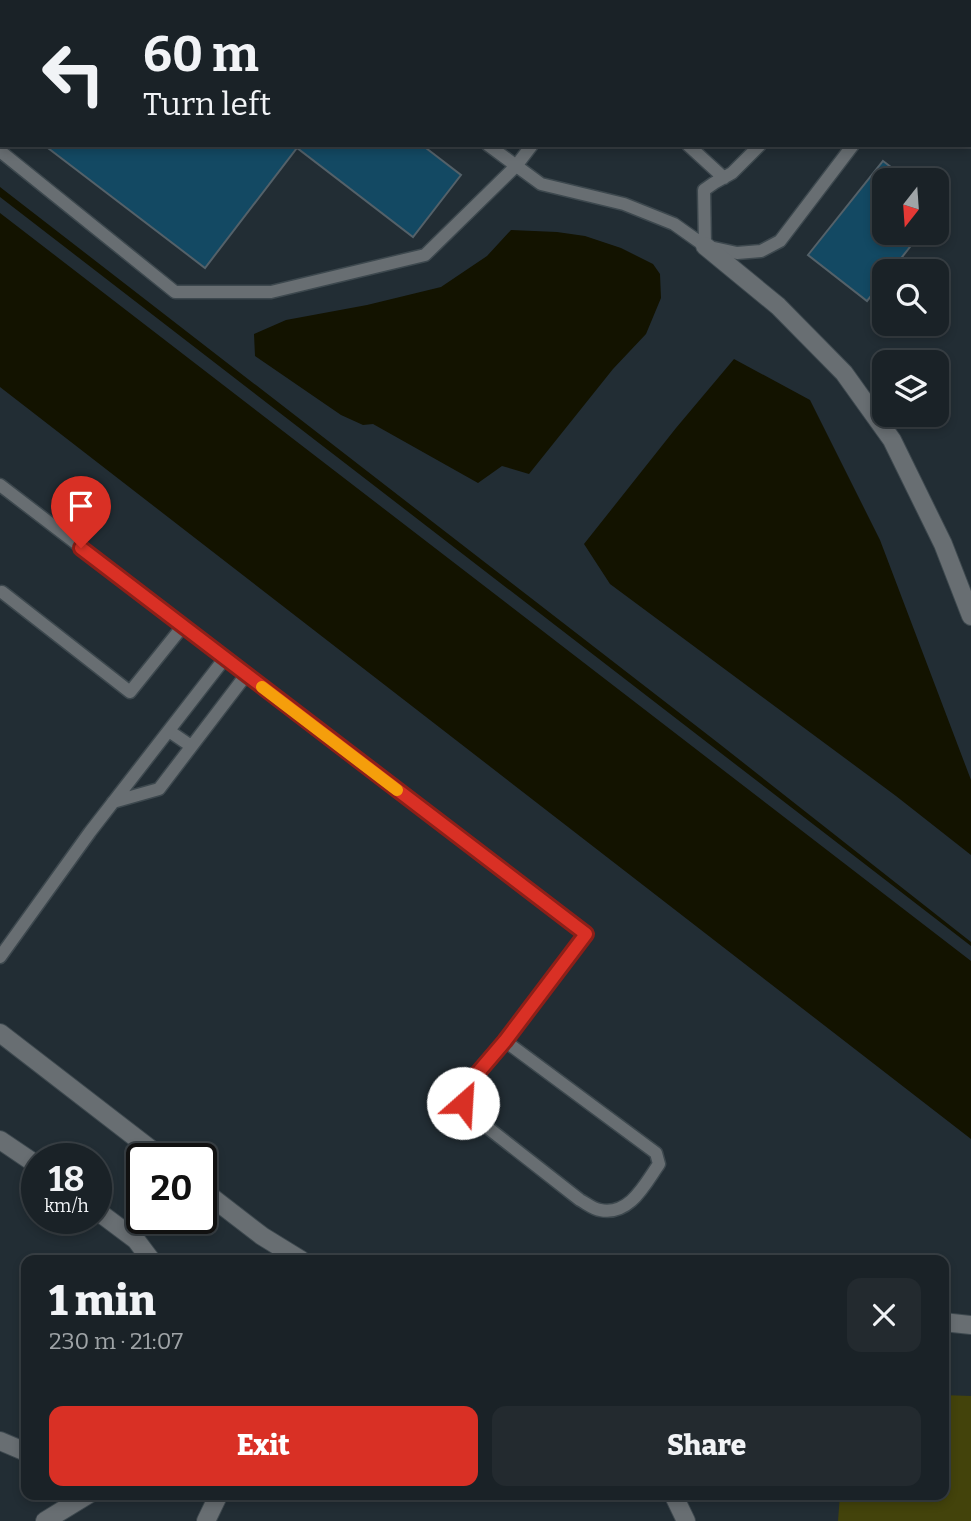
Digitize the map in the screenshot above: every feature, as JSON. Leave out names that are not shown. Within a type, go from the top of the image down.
[{"type":"street","points":[[705,246],[778,306],[844,373],[892,440],[943,544],[970,610]]},
{"type":"street","points":[[0,1033],[143,1143]]},
{"type":"street","points":[[0,1140],[21,1154]]},
{"type":"street","points":[[217,1201],[292,1255]]},
{"type":"street","points":[[112,1222],[136,1240],[147,1255]]},
{"type":"street","points":[[949,1323],[971,1325]]},
{"type":"street","points":[[0,1441],[21,1450]]},
{"type":"street","points":[[45,1521],[79,1500]]},
{"type":"street","points":[[206,1521],[216,1500]]},
{"type":"street","points":[[676,1500],[686,1521]]},
{"type":"lane","points":[[491,147],[541,184],[624,204],[674,224],[705,246],[737,253],[761,250],[780,241],[851,147]]},
{"type":"lane","points":[[0,151],[175,292],[271,292],[425,255],[516,166],[530,147]]},
{"type":"lane","points":[[690,147],[724,178]]},
{"type":"lane","points":[[705,246],[704,190],[732,173],[758,147]]},
{"type":"lane","points":[[0,485],[586,934],[465,1089],[463,1103],[469,1113],[580,1200],[598,1210],[620,1210],[632,1201],[659,1164],[656,1153],[505,1041]]},
{"type":"lane","points":[[2,592],[130,692],[183,626]]},
{"type":"lane","points":[[0,957],[113,803],[225,658]]},
{"type":"lane","points":[[113,803],[159,789],[246,675]]},
{"type":"lane","points":[[169,731],[191,746]]},
{"type":"shaded area","points":[[0,187],[717,742],[971,942],[971,946],[0,197]]},
{"type":"shaded area","points":[[0,213],[971,961],[971,1139],[0,387]]},
{"type":"shaded area","points":[[511,230],[585,236],[621,248],[653,264],[660,274],[661,298],[646,334],[613,369],[529,474],[502,466],[478,483],[373,424],[363,425],[341,415],[255,356],[254,334],[286,320],[367,305],[441,287],[487,256]]},
{"type":"shaded area","points":[[734,359],[810,400],[880,540],[971,780],[971,855],[896,796],[610,584],[584,544]]},
{"type":"shaded area","points":[[949,1395],[971,1396],[971,1521],[838,1521],[840,1500],[949,1500]]},
{"type":"building","points":[[47,147],[425,147],[461,175],[413,237],[297,148],[205,268]]},
{"type":"building","points":[[883,161],[892,168],[877,168]]},
{"type":"building","points":[[872,175],[872,245],[912,245],[900,259],[872,259],[872,295],[867,301],[808,255]]},
{"type":"slow traffic","points":[[262,687],[397,790]]},
{"type":"route","points":[[81,548],[586,934],[505,1041],[470,1082],[465,1089],[463,1103]]}]
